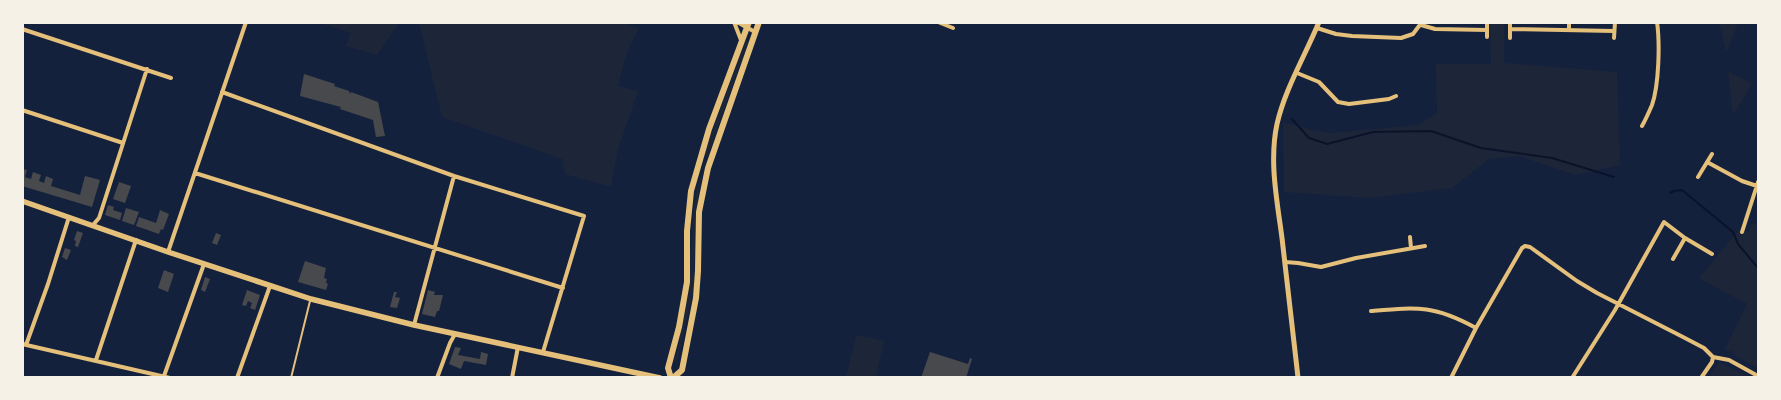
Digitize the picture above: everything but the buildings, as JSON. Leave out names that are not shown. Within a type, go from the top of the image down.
[{"type":"main road","points":[[748,25],[705,142],[691,191],[687,222],[687,282],[668,368],[672,378],[682,370],[696,298],[698,231],[702,193],[708,168],[759,22]]},
{"type":"main road","points":[[22,201],[311,299],[414,325],[660,378]]},
{"type":"street","points":[[24,22],[22,28],[171,78]]},
{"type":"street","points":[[168,252],[246,22]]},
{"type":"street","points":[[741,42],[735,22],[748,25],[755,32]]},
{"type":"street","points":[[938,22],[953,28]]},
{"type":"street","points":[[1487,22],[1487,37]]},
{"type":"street","points":[[1510,22],[1510,38]]},
{"type":"street","points":[[1569,22],[1569,30]]},
{"type":"street","points":[[1614,38],[1615,22]]},
{"type":"street","points":[[1642,126],[1655,92],[1659,42],[1657,22]]},
{"type":"street","points":[[1298,378],[1275,179],[1275,141],[1281,111],[1318,25],[1336,34],[1401,38],[1413,34],[1421,24],[1435,29],[1487,30]]},
{"type":"street","points":[[1510,29],[1614,31]]},
{"type":"street","points":[[93,225],[99,218],[147,69]]},
{"type":"street","points":[[1297,73],[1320,82],[1338,102],[1349,104],[1389,99],[1396,96]]},
{"type":"street","points":[[222,92],[454,176],[584,216],[543,352]]},
{"type":"street","points":[[22,110],[123,143]]},
{"type":"street","points":[[1698,177],[1712,154]]},
{"type":"street","points":[[1707,162],[1742,181],[1758,184],[1742,232]]},
{"type":"street","points":[[194,173],[563,288]]},
{"type":"street","points":[[414,325],[454,176]]},
{"type":"street","points":[[70,217],[24,344],[170,378]]},
{"type":"street","points":[[1572,378],[1618,305],[1664,222],[1685,238],[1712,254]]},
{"type":"street","points":[[1410,237],[1411,248]]},
{"type":"street","points":[[1673,259],[1685,238]]},
{"type":"street","points":[[96,360],[136,240]]},
{"type":"street","points":[[1284,262],[1321,267],[1356,258],[1426,246]]},
{"type":"street","points":[[1451,378],[1476,328],[1522,248],[1525,246],[1530,246],[1577,281],[1618,305],[1704,348],[1713,357],[1729,360],[1758,376]]},
{"type":"street","points":[[164,376],[204,264]]},
{"type":"street","points":[[237,378],[270,286]]},
{"type":"street","points":[[1371,311],[1428,308],[1449,314],[1476,328]]},
{"type":"street","points":[[437,378],[454,334]]},
{"type":"street","points":[[512,378],[518,347]]},
{"type":"street","points":[[1701,378],[1712,362],[1713,357]]},
{"type":"lane","points":[[291,378],[311,299]]},
{"type":"shaded area","points":[[399,22],[377,55],[346,46],[351,33],[320,23]]},
{"type":"shaded area","points":[[419,23],[624,23],[639,28],[627,52],[618,86],[638,91],[618,150],[611,187],[565,174],[562,159],[442,117]]},
{"type":"shaded area","points":[[1490,23],[1504,23],[1504,63],[1617,72],[1620,165],[1575,175],[1519,156],[1489,159],[1452,188],[1369,198],[1284,192],[1283,122],[1332,133],[1418,125],[1437,113],[1436,64],[1491,64]]},
{"type":"shaded area","points":[[1719,23],[1738,23],[1727,51],[1726,50]]},
{"type":"shaded area","points":[[746,39],[748,42],[706,157],[704,155],[705,151]]},
{"type":"shaded area","points":[[1728,71],[1752,84],[1733,115]]},
{"type":"shaded area","points":[[702,173],[696,211],[694,289],[677,362],[673,361],[677,353],[688,296],[693,215],[697,189]]},
{"type":"shaded area","points":[[1752,223],[1758,224],[1758,368],[1734,355],[1733,351],[1731,350],[1730,352],[1725,349],[1747,304],[1699,278],[1738,231],[1749,232]]},
{"type":"shaded area","points":[[856,335],[884,341],[876,377],[846,377]]},
{"type":"shaded area","points":[[1719,362],[1749,377],[1709,377]]},
{"type":"waterway","points":[[1292,119],[1309,138],[1327,144],[1373,132],[1431,131],[1481,148],[1552,158],[1614,177]]},
{"type":"waterway","points":[[1670,193],[1682,190],[1733,232],[1738,244],[1758,268]]}]
